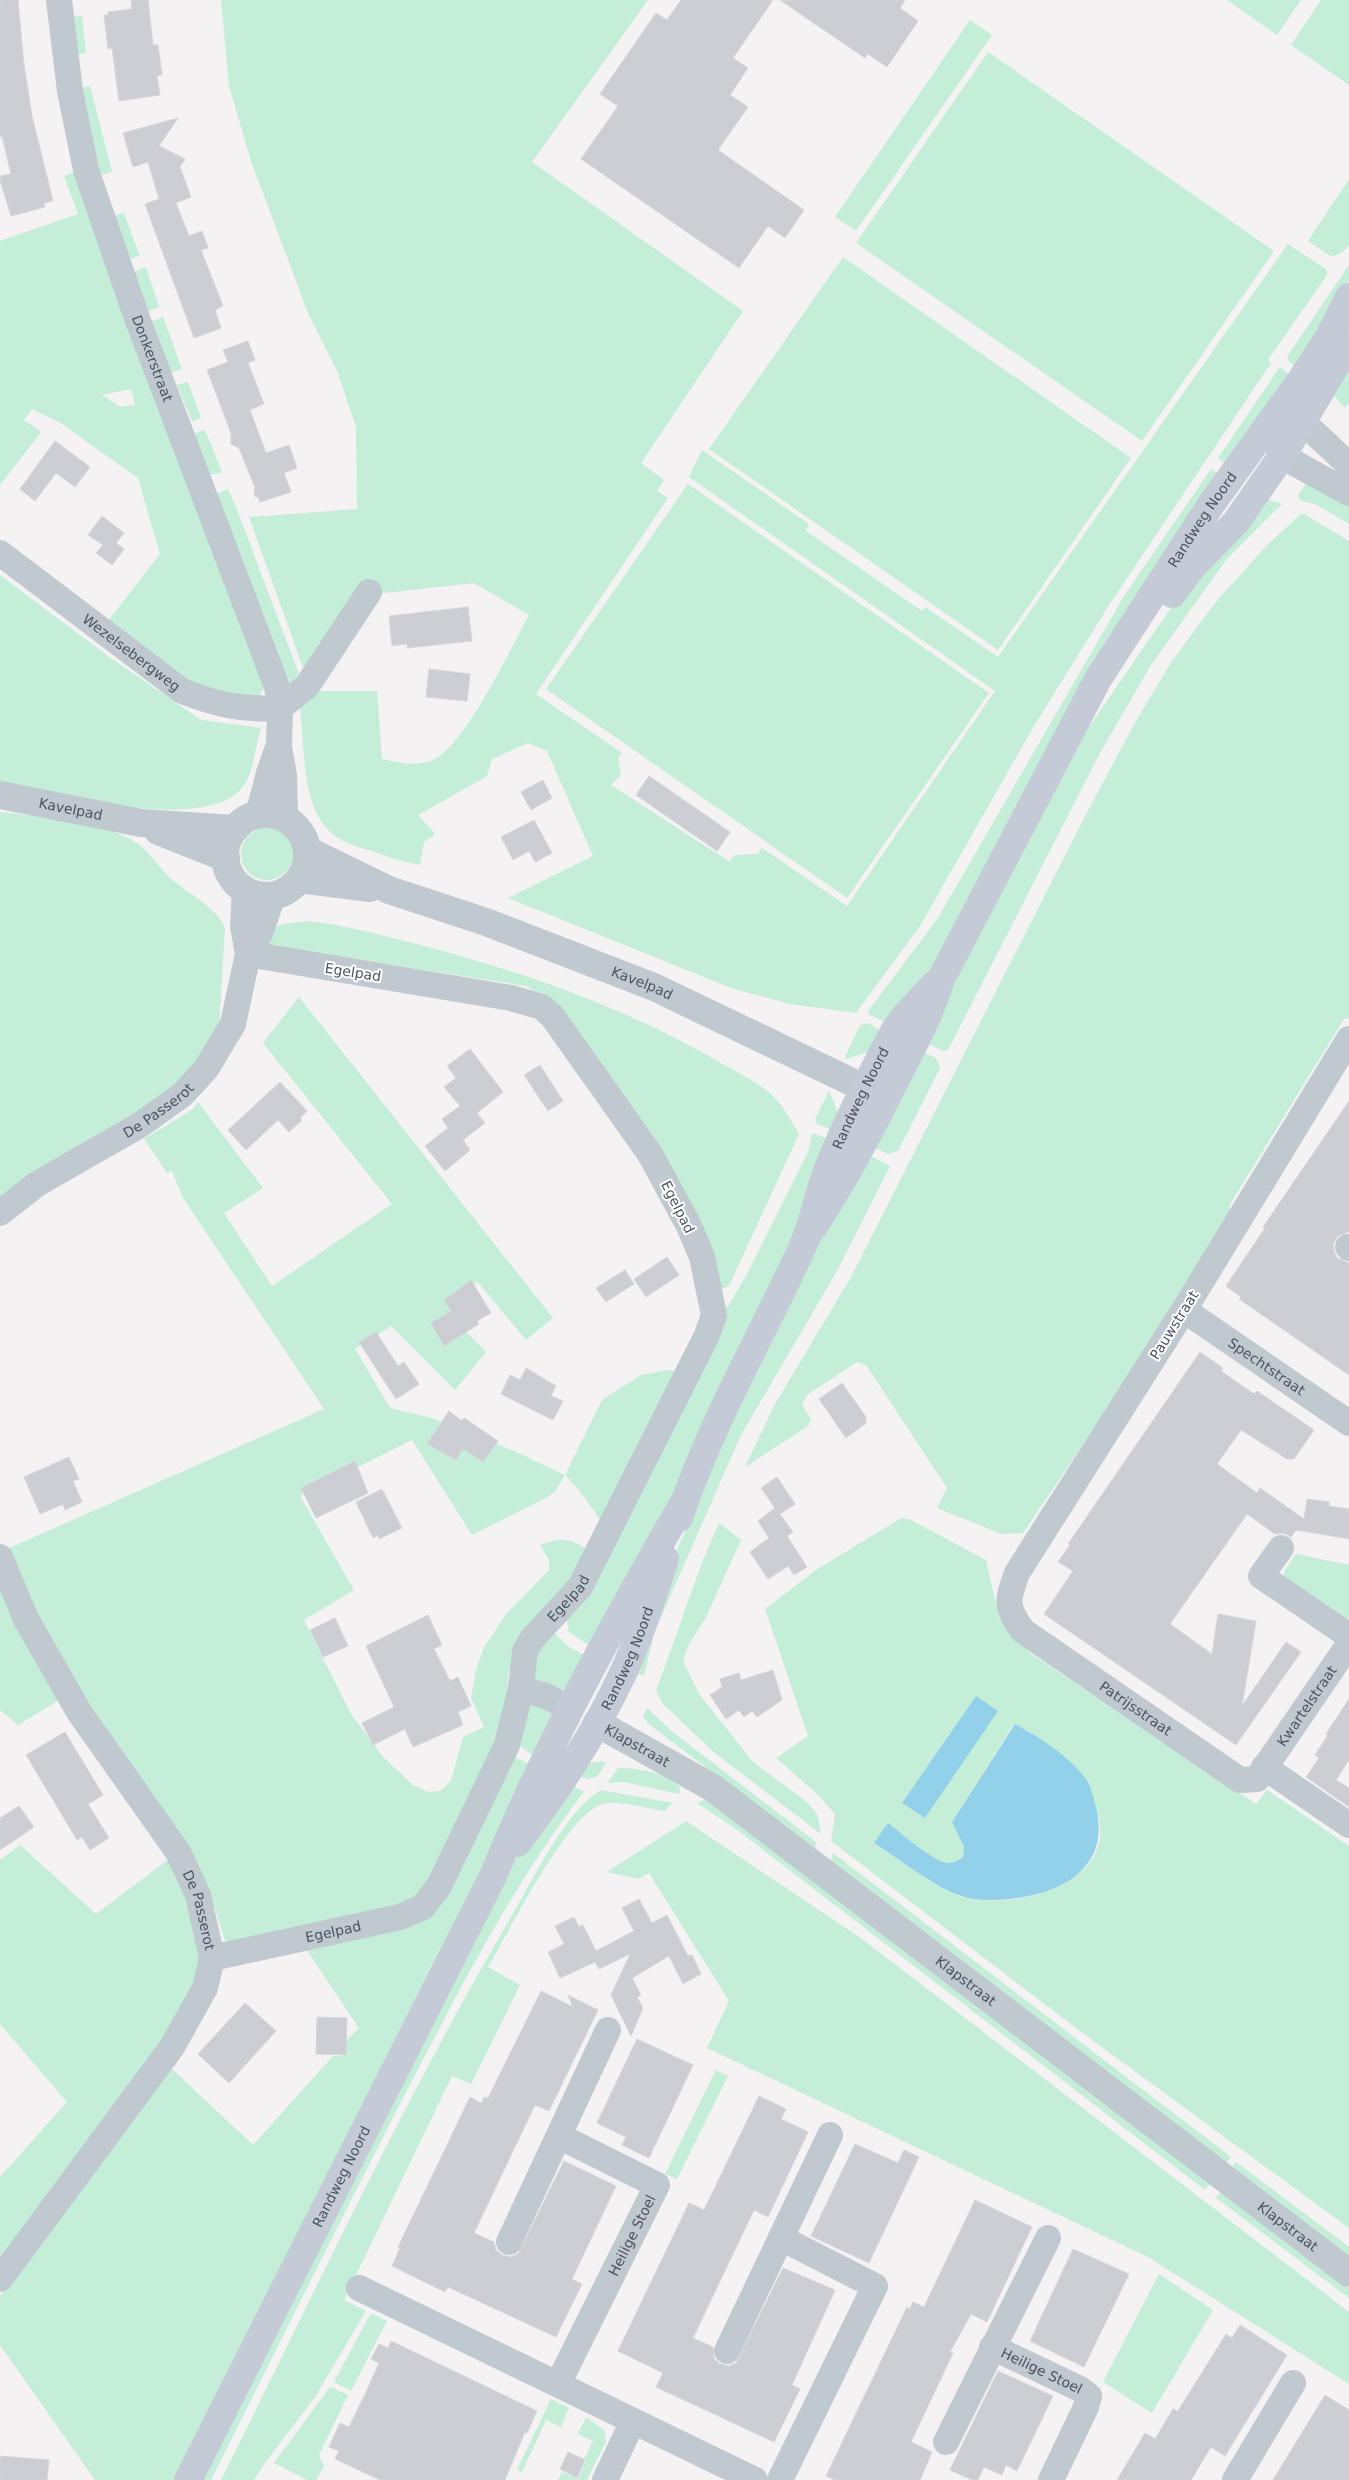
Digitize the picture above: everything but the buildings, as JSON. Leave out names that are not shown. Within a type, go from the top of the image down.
[{"type":"main road","name":"Randweg Noord","points":[[494,1874],[543,1809],[597,1723],[624,1672],[640,1632],[684,1502],[725,1408],[768,1323],[808,1235],[837,1192],[876,1094],[932,1008],[940,979],[1064,748],[1098,679],[1210,506],[1329,337],[1349,297]]},
{"type":"main road","name":"Randweg Noord","points":[[1064,748],[1178,585],[1236,522],[1304,422],[1349,343]]},
{"type":"main road","name":"Randweg Noord","points":[[188,2480],[494,1874],[524,1800],[569,1708],[624,1606],[684,1502]]},
{"type":"main road","name":"Klapstraat","points":[[569,1708],[597,1723]]},
{"type":"street","name":"Donkerstraat","points":[[59,0],[70,91],[86,170],[134,310],[270,664],[280,708],[279,748],[284,775],[285,818]]},
{"type":"street","points":[[1349,464],[1304,422],[1268,425],[1282,456],[1349,493]]},
{"type":"street","name":"Wezelsebergweg","points":[[0,553],[182,691],[215,704],[246,709],[280,708]]},
{"type":"street","points":[[280,708],[307,686],[369,592]]},
{"type":"street","name":"Donkerstraat","points":[[258,815],[268,773],[279,748]]},
{"type":"street","name":"Kavelpad","points":[[0,795],[141,823],[235,829]]},
{"type":"street","points":[[267,814],[285,818],[296,826],[303,837],[307,850],[306,865],[299,879],[292,887],[274,895],[264,896],[245,890],[231,876],[226,858],[230,838],[235,829],[245,820],[258,815],[267,814]]},
{"type":"street","name":"Kavelpad","points":[[141,823],[226,858]]},
{"type":"street","name":"Kavelpad","points":[[307,850],[389,890],[495,925],[646,984],[876,1094]]},
{"type":"street","name":"Kavelpad","points":[[299,879],[389,890]]},
{"type":"street","name":"De Passerot","points":[[245,890],[243,926],[248,954]]},
{"type":"street","name":"De Passerot","points":[[0,1211],[37,1184],[140,1125],[182,1095],[206,1069],[233,1024],[248,954],[261,931],[274,895]]},
{"type":"street","name":"Egelpad","points":[[212,1958],[400,1917],[423,1907],[439,1886],[507,1744],[521,1689],[524,1651],[532,1639],[580,1587],[707,1335],[714,1315],[702,1257],[689,1226],[650,1154],[562,1027],[542,1007],[511,998],[248,954]]},
{"type":"street","name":"Pauwstraat","points":[[1010,1612],[1010,1593],[1017,1573],[1184,1310],[1349,1039]]},
{"type":"street","name":"Spechtstraat","points":[[1184,1310],[1349,1423]]},
{"type":"street","points":[[1281,1548],[1261,1576],[1349,1636]]},
{"type":"street","name":"De Passerot","points":[[0,1557],[26,1619],[79,1712],[178,1852],[198,1894],[212,1958],[205,1988],[172,2047],[0,2279]]},
{"type":"street","name":"Patrijsstraat","points":[[1010,1612],[1023,1631],[1240,1780],[1257,1779],[1264,1767]]},
{"type":"street","name":"Kwartelstraat","points":[[1264,1767],[1349,1644]]},
{"type":"street","points":[[521,1689],[546,1696],[569,1708]]},
{"type":"street","name":"Klapstraat","points":[[597,1723],[713,1788],[1349,2273]]},
{"type":"street","points":[[1264,1767],[1349,1826]]},
{"type":"street","points":[[509,2242],[608,2030]]},
{"type":"street","points":[[728,2351],[830,2135]]},
{"type":"street","name":"Heilige Stoel","points":[[558,2136],[657,2184],[558,2384]]},
{"type":"street","points":[[780,2480],[875,2286],[781,2238]]},
{"type":"street","name":"Heilige Stoel","points":[[946,2442],[1048,2238]]},
{"type":"street","points":[[358,2288],[755,2480]]},
{"type":"street","name":"Heilige Stoel","points":[[992,2347],[1080,2388],[1089,2396],[1086,2407],[1051,2480]]},
{"type":"street","points":[[1235,2480],[1294,2383]]},
{"type":"street","points":[[605,2480],[633,2421]]},
{"type":"green space","points":[[221,0],[648,0],[532,162],[743,311],[641,463],[664,480],[657,491],[668,498],[536,694],[622,753],[618,757],[621,775],[611,785],[730,862],[734,855],[758,854],[762,848],[847,906],[995,691],[689,477],[702,450],[809,524],[806,531],[922,611],[925,607],[998,657],[1288,244],[1326,269],[1327,275],[1268,360],[1271,363],[1109,605],[1034,726],[920,926],[856,1013],[790,1004],[731,988],[508,898],[593,856],[547,751],[528,743],[492,759],[487,776],[418,815],[435,834],[424,842],[420,865],[356,846],[340,839],[326,828],[310,796],[306,777],[299,701],[313,691],[377,691],[382,759],[406,763],[431,761],[444,753],[472,718],[486,696],[529,615],[474,583],[375,594],[306,676],[249,517],[357,509],[356,427],[338,373],[308,313],[251,161],[229,86]]},
{"type":"green space","points":[[1227,0],[1301,0],[1277,35]]},
{"type":"green space","points":[[1321,0],[1349,0],[1349,85],[1291,45]]},
{"type":"green space","points":[[82,16],[86,53],[73,55],[69,17]]},
{"type":"green space","points":[[970,20],[992,35],[856,231],[835,217]]},
{"type":"green space","points":[[988,52],[1274,251],[1142,441],[856,243]]},
{"type":"green space","points":[[90,86],[112,172],[97,176],[78,89]]},
{"type":"green space","points":[[77,171],[265,686],[259,696],[207,694],[104,626],[160,554],[138,478],[59,422],[32,409],[24,420],[41,432],[0,485],[0,241],[78,214],[64,176]],"holes":[[[131,389],[135,405],[120,407],[102,395]]]},
{"type":"green space","points":[[1349,179],[1349,245],[1343,252],[1332,257],[1308,241]]},
{"type":"green space","points":[[124,213],[140,256],[130,259],[114,216]]},
{"type":"green space","points":[[843,257],[1131,458],[998,650],[709,449]]},
{"type":"green space","points":[[1349,265],[1349,280],[1325,329],[1301,368],[1290,363],[1287,357]]},
{"type":"green space","points":[[146,267],[159,307],[144,313],[129,274]]},
{"type":"green space","points":[[163,317],[182,369],[170,373],[150,322]]},
{"type":"green space","points":[[1280,367],[1294,378],[1230,467],[1218,458]]},
{"type":"green space","points":[[1349,369],[1349,403],[1345,408],[1331,392]]},
{"type":"green space","points":[[188,382],[201,418],[192,421],[177,385]]},
{"type":"green space","points":[[205,430],[222,472],[207,476],[192,434]]},
{"type":"green space","points":[[1211,469],[1222,476],[928,979],[890,1024],[870,1015],[868,1011],[938,918],[1124,596]]},
{"type":"green space","points":[[1307,483],[1349,504],[1349,524],[1317,505],[1300,500],[1298,495]]},
{"type":"green space","points":[[688,484],[989,693],[847,898],[546,689]]},
{"type":"green space","points":[[228,489],[302,682],[292,684],[288,682],[213,495]]},
{"type":"green space","points":[[1260,497],[1282,504],[1226,560],[1151,665],[1101,751],[948,1050],[943,1051],[923,1041],[1082,737],[1193,576]]},
{"type":"green space","points":[[1302,513],[1349,541],[1349,1018],[1344,1019],[1229,1206],[1231,1216],[1148,1349],[1023,1533],[1002,1534],[937,1508],[947,1488],[866,1365],[857,1362],[807,1395],[802,1405],[811,1419],[808,1426],[745,1467],[775,1404],[851,1277],[1084,818],[1136,721],[1172,661],[1215,603],[1267,545]]},
{"type":"green space","points":[[0,575],[108,656],[201,720],[261,728],[252,768],[241,789],[222,802],[195,808],[162,809],[89,802],[0,785]]},
{"type":"green space","points":[[0,812],[86,824],[132,840],[144,849],[169,877],[210,908],[225,928],[219,1027],[188,1083],[0,1210]]},
{"type":"green space","points":[[267,828],[277,830],[285,836],[291,844],[293,854],[291,864],[285,872],[277,878],[267,880],[257,878],[249,872],[243,864],[241,854],[243,844],[249,836],[257,830]]},
{"type":"green space","points":[[305,921],[353,928],[468,958],[579,995],[685,1043],[754,1082],[773,1096],[781,1105],[799,1134],[729,1286],[721,1289],[539,993],[525,986],[268,945],[275,927]]},
{"type":"green space","points":[[299,997],[553,1318],[526,1340],[477,1281],[448,1314],[486,1352],[455,1390],[391,1326],[355,1349],[390,1408],[435,1419],[514,1451],[565,1475],[555,1492],[472,1535],[412,1440],[300,1496],[354,1590],[304,1620],[351,1714],[383,1757],[413,1785],[428,1792],[440,1791],[451,1781],[463,1737],[484,1727],[471,1698],[476,1670],[484,1647],[507,1613],[549,1570],[549,1560],[540,1545],[556,1540],[568,1540],[593,1553],[514,1655],[509,1671],[504,1727],[435,1871],[417,1897],[404,1909],[226,1944],[214,1906],[194,1860],[120,1755],[42,1630],[7,1549],[324,1409],[183,1198],[172,1171],[167,1173],[144,1139],[193,1109],[198,1102],[263,1188],[224,1213],[272,1286],[392,1204],[263,1043]]},
{"type":"green space","points":[[868,1023],[885,1033],[868,1052],[846,1059],[845,1057],[860,1025]]},
{"type":"green space","points":[[917,1049],[936,1058],[940,1068],[898,1151],[888,1154],[869,1145]]},
{"type":"green space","points":[[829,1091],[838,1113],[835,1131],[817,1124],[815,1119]]},
{"type":"green space","points":[[812,1133],[832,1140],[789,1250],[646,1556],[594,1649],[569,1632],[567,1621],[593,1581],[722,1316],[746,1276],[808,1152]]},
{"type":"green space","points":[[865,1153],[890,1166],[837,1271],[741,1435],[655,1631],[644,1676],[632,1671],[674,1557],[739,1405],[780,1326],[824,1220]]},
{"type":"green space","points":[[667,1370],[684,1372],[606,1528],[580,1491],[565,1475],[602,1400],[641,1375]]},
{"type":"green space","points":[[901,1518],[909,1519],[986,1560],[999,1618],[1030,1653],[1256,1804],[1267,1790],[1349,1846],[1349,2228],[1084,2034],[831,1841],[835,1814],[815,1792],[776,1758],[808,1736],[765,1609],[816,1570]],"holes":[[[976,1696],[926,1818],[925,1818],[902,1803]],[[1014,1724],[1037,1737],[1053,1751],[1085,1794],[1099,1818],[1099,1842],[1091,1861],[1075,1877],[1054,1888],[1031,1896],[1006,1900],[983,1900],[962,1897],[930,1881],[875,1843],[947,1863],[955,1862],[963,1856],[964,1847],[952,1822]]]},
{"type":"green space","points":[[719,1523],[741,1540],[706,1617],[688,1646],[683,1661],[699,1694],[753,1762],[807,1802],[817,1814],[821,1834],[716,1754],[663,1704],[656,1691],[703,1560]]},
{"type":"green space","points":[[1296,1554],[1349,1565],[1349,1617],[1345,1623],[1284,1578],[1284,1572]]},
{"type":"green space","points":[[0,1580],[61,1699],[18,1725],[0,1710]]},
{"type":"green space","points":[[552,1631],[569,1647],[589,1658],[565,1689],[551,1689],[537,1682],[532,1674],[534,1649]]},
{"type":"green space","points":[[538,1705],[550,1711],[553,1718],[538,1759],[520,1746],[529,1707]]},
{"type":"green space","points":[[647,1708],[674,1733],[816,1842],[815,1850],[650,1725],[643,1717]]},
{"type":"green space","points":[[514,1757],[534,1766],[173,2480],[95,2480],[0,2345],[0,2296],[170,2067],[253,2145],[333,2056],[343,2056],[345,2042],[359,2028],[306,1949],[392,1932]]},
{"type":"green space","points":[[602,1761],[606,1763],[597,1777],[587,1779],[574,1775],[585,1764]]},
{"type":"green space","points":[[618,1768],[659,1774],[680,1787],[679,1794],[624,1782],[607,1783]]},
{"type":"green space","points":[[568,1783],[584,1792],[532,1865],[485,1944],[400,2104],[211,2480],[201,2480],[501,1884],[517,1857]]},
{"type":"green space","points":[[601,1790],[673,1803],[664,1811],[614,1803],[600,1805],[586,1815],[570,1831],[555,1853],[488,1967],[520,1985],[471,2084],[452,2076],[344,2300],[366,2311],[315,2397],[254,2480],[221,2480],[363,2193],[474,1981],[552,1845],[576,1812],[588,1799]]},
{"type":"green space","points":[[705,1799],[1211,2183],[1205,2190],[736,1829],[697,1803]]},
{"type":"green space","points":[[686,1821],[862,1939],[1349,2312],[1349,2384],[1148,2257],[707,2048],[729,2001],[649,1873],[638,1879],[607,1872]]},
{"type":"green space","points":[[20,1845],[96,1914],[169,1859],[182,1884],[201,1951],[196,1986],[178,2023],[0,2267],[0,2177],[67,2102],[0,2024],[0,1860]]},
{"type":"green space","points":[[833,1853],[1231,2157],[1223,2166],[831,1861]]},
{"type":"green space","points":[[716,2070],[728,2076],[677,2179],[665,2174]]},
{"type":"green space","points":[[1236,2162],[1349,2247],[1349,2260],[1229,2170]]},
{"type":"green space","points":[[1221,2191],[1349,2288],[1349,2298],[1216,2198]]},
{"type":"green space","points":[[1159,2274],[1213,2310],[1152,2413],[1103,2382]]},
{"type":"green space","points":[[371,2313],[387,2321],[351,2391],[334,2382]]},
{"type":"green space","points":[[330,2387],[348,2395],[319,2455],[324,2466],[316,2480],[307,2480],[274,2463]]},
{"type":"green space","points":[[551,2399],[569,2408],[561,2427],[546,2420],[522,2472],[517,2470]]},
{"type":"green space","points":[[586,2417],[604,2430],[606,2441],[587,2480],[558,2480],[562,2472],[578,2479],[586,2460],[584,2459],[593,2441],[578,2434]]},
{"type":"water","points":[[976,1696],[998,1711],[925,1818],[902,1803]]},
{"type":"water","points":[[1015,1724],[1044,1741],[1062,1755],[1079,1771],[1089,1785],[1099,1822],[1098,1838],[1094,1852],[1087,1864],[1077,1875],[1064,1884],[1033,1895],[997,1900],[978,1900],[952,1893],[941,1887],[874,1843],[888,1823],[934,1858],[948,1863],[963,1857],[964,1847],[952,1822]]}]
